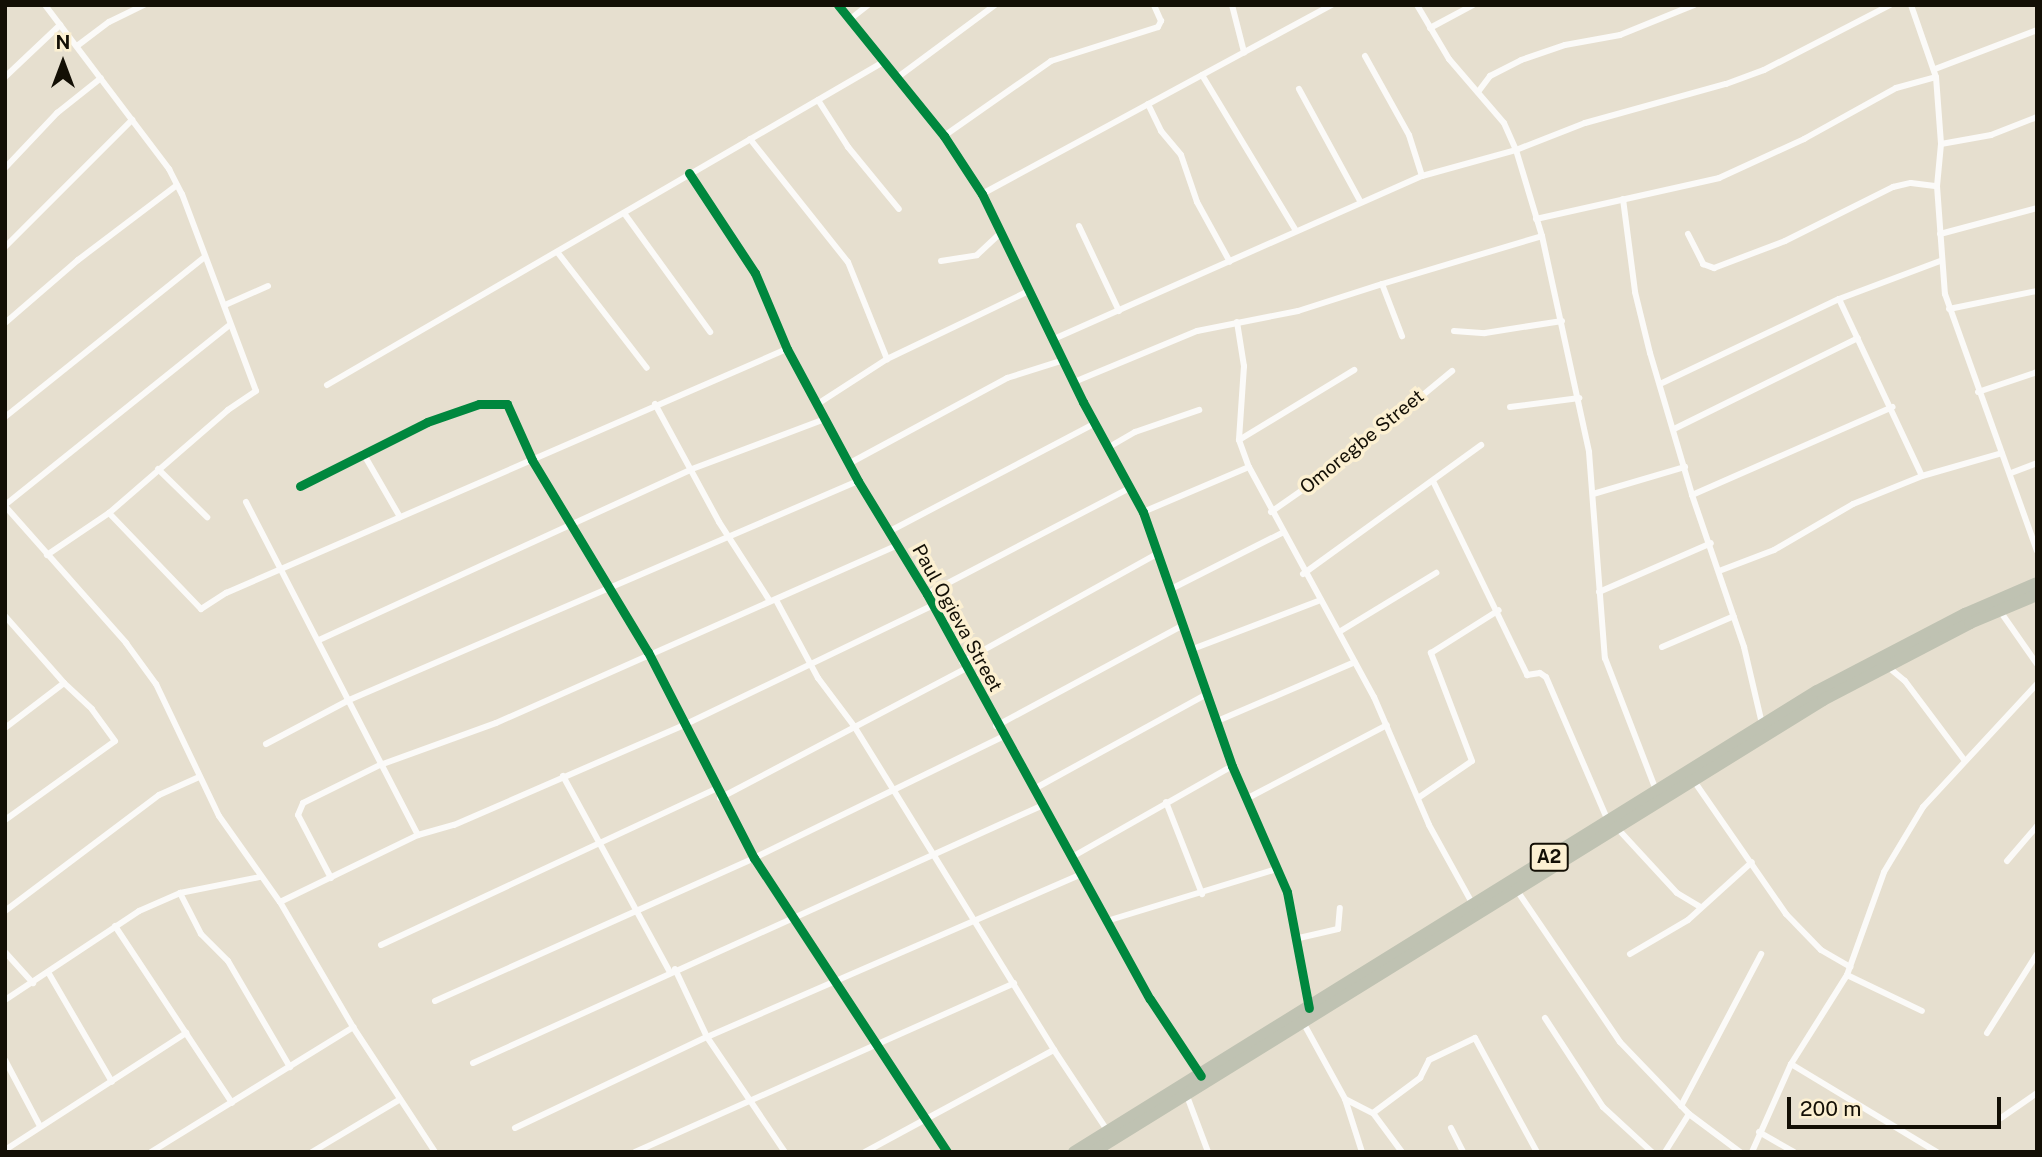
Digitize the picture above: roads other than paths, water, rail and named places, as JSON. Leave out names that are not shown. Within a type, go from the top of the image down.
[{"type":"highway","name":"A2","points":[[1093,1152],[1304,1024],[1516,889],[1613,825],[1656,790],[1762,724],[1965,614],[2037,583]]},
{"type":"highway","name":"A2","points":[[1074,1152],[1107,1129],[1200,1076],[1309,1008],[1472,903],[1613,825],[1887,666],[1999,610],[2037,595]]},
{"type":"street","points":[[45,5],[177,185],[225,304],[230,325],[256,391],[158,469],[108,513],[47,555]]},
{"type":"street","points":[[77,46],[109,22],[144,5]]},
{"type":"street","points":[[838,5],[944,136],[982,194],[1029,291],[1056,338],[1074,382],[1143,512],[1231,766],[1278,869],[1299,938],[1309,1008]]},
{"type":"street","points":[[849,20],[868,5]]},
{"type":"street","points":[[898,77],[995,5]]},
{"type":"street","points":[[944,136],[1051,61],[1158,27],[1161,21],[1154,5]]},
{"type":"street","points":[[1232,5],[1244,52]]},
{"type":"street","points":[[982,194],[1332,5]]},
{"type":"street","points":[[1418,5],[1430,28],[1507,127],[1516,150],[1542,236],[1579,398],[1593,494],[1605,658],[1656,790]]},
{"type":"street","points":[[1430,28],[1473,5]]},
{"type":"street","points":[[1478,92],[1490,76],[1521,60],[1565,45],[1620,35],[1694,5]]},
{"type":"street","points":[[1056,338],[1230,262],[1360,201],[1422,176],[1516,150],[1585,123],[1681,100],[1764,70],[1890,5]]},
{"type":"street","points":[[1911,5],[1935,69],[1941,144],[1937,186],[1940,261],[1950,310],[2037,551]]},
{"type":"street","points":[[5,77],[60,25]]},
{"type":"street","points":[[1935,69],[2037,30]]},
{"type":"street","points":[[1366,56],[1409,135],[1422,176]]},
{"type":"street","points":[[327,385],[885,61]]},
{"type":"street","points":[[1202,75],[1296,231]]},
{"type":"street","points":[[1536,219],[1719,178],[1804,139],[1896,88],[1936,77]]},
{"type":"street","points":[[5,168],[57,113],[101,78]]},
{"type":"street","points":[[1299,89],[1360,201]]},
{"type":"street","points":[[818,100],[848,148],[899,209]]},
{"type":"street","points":[[1148,104],[1161,131],[1181,155],[1196,202],[1230,262]]},
{"type":"street","points":[[1941,144],[1991,135],[2037,117]]},
{"type":"street","points":[[5,247],[132,121]]},
{"type":"street","points":[[750,139],[848,262],[887,359]]},
{"type":"street","name":"Paul Ogieva Street","points":[[690,173],[755,273],[788,349],[858,481],[927,594],[1002,737],[1110,920],[1150,999],[1200,1076]]},
{"type":"street","points":[[1688,234],[1703,264],[1714,268],[1785,241],[1893,187],[1911,183],[1937,186]]},
{"type":"street","points":[[5,323],[78,260],[177,185]]},
{"type":"street","points":[[1623,199],[1635,292],[1692,495],[1711,543],[1734,616],[1762,724]]},
{"type":"street","points":[[1940,234],[2037,208]]},
{"type":"street","points":[[624,214],[710,331]]},
{"type":"street","points":[[1079,226],[1119,311]]},
{"type":"street","points":[[941,261],[976,255],[1002,232]]},
{"type":"street","points":[[1074,382],[1197,331],[1298,311],[1542,236]]},
{"type":"street","points":[[558,253],[647,368]]},
{"type":"street","points":[[5,417],[205,257]]},
{"type":"street","points":[[1660,384],[1839,299],[1940,261]]},
{"type":"street","points":[[1382,284],[1402,336]]},
{"type":"street","points":[[225,304],[268,286]]},
{"type":"street","points":[[819,403],[887,359],[1029,291]]},
{"type":"street","points":[[1950,310],[2037,291]]},
{"type":"street","points":[[1839,299],[1892,407],[1922,476]]},
{"type":"street","points":[[1454,331],[1485,333],[1562,321]]},
{"type":"street","points":[[1237,322],[1244,366],[1239,440],[1249,467],[1303,574],[1321,600],[1355,662],[1387,725],[1418,798],[1472,903]]},
{"type":"street","points":[[230,325],[5,506],[126,643],[156,684],[198,777],[260,877],[280,902],[398,1100],[435,1152]]},
{"type":"street","points":[[1674,429],[1858,338]]},
{"type":"street","points":[[108,513],[196,608],[207,608],[226,593],[655,404],[788,349]]},
{"type":"street","points":[[850,463],[1007,378],[1064,360]]},
{"type":"street","points":[[1239,440],[1354,370]]},
{"type":"street","name":"Omoregbe Street","points":[[1271,512],[1338,465],[1452,371]]},
{"type":"street","points":[[1978,392],[2037,372]]},
{"type":"street","points":[[1510,407],[1579,398]]},
{"type":"street","points":[[300,486],[427,422],[497,401],[513,413],[532,460],[649,652],[720,798],[754,858],[929,1119],[947,1152]]},
{"type":"street","points":[[655,404],[729,536],[854,726],[931,856],[975,920],[1054,1051],[1107,1129]]},
{"type":"street","points":[[1692,495],[1892,407]]},
{"type":"street","points":[[1109,447],[1135,432],[1199,410]]},
{"type":"street","points":[[319,640],[692,469],[825,419]]},
{"type":"street","points":[[890,531],[1096,423]]},
{"type":"street","points":[[1303,574],[1481,446]]},
{"type":"street","points":[[363,453],[400,517]]},
{"type":"street","points":[[1719,571],[1774,550],[1853,504],[1922,476],[2002,453]]},
{"type":"street","points":[[2011,473],[2037,463]]},
{"type":"street","points":[[1143,512],[1249,467]]},
{"type":"street","points":[[1593,494],[1685,467]]},
{"type":"street","points":[[158,469],[207,517]]},
{"type":"street","points":[[266,744],[349,700],[611,590],[858,481]]},
{"type":"street","points":[[1433,481],[1499,610],[1527,675],[1541,673],[1546,677],[1613,825],[1677,893],[1700,907]]},
{"type":"street","points":[[927,594],[1130,488]]},
{"type":"street","points":[[246,502],[418,835]]},
{"type":"street","points":[[1171,589],[1282,533]]},
{"type":"street","points":[[1599,592],[1711,543]]},
{"type":"street","points":[[331,878],[297,809],[380,765],[496,723],[649,652],[773,601],[897,545]]},
{"type":"street","points":[[720,798],[964,665],[1159,553]]},
{"type":"street","points":[[1339,632],[1436,573]]},
{"type":"street","points":[[1190,650],[1321,600]]},
{"type":"street","points":[[280,902],[418,835],[454,825],[684,725],[931,606]]},
{"type":"street","points":[[1418,798],[1472,761],[1431,653],[1499,610]]},
{"type":"street","points":[[1999,610],[2037,664]]},
{"type":"street","points":[[5,616],[64,683],[92,709],[115,741],[5,820]]},
{"type":"street","points":[[1662,647],[1734,616]]},
{"type":"street","points":[[996,726],[1182,626]]},
{"type":"street","points":[[1215,722],[1355,662]]},
{"type":"street","points":[[1887,666],[1905,681],[1965,761]]},
{"type":"street","points":[[5,728],[64,683]]},
{"type":"street","points":[[1752,1152],[1791,1064],[1847,975],[1884,872],[1923,807],[2037,684]]},
{"type":"street","points":[[1034,789],[1205,695]]},
{"type":"street","points":[[1247,799],[1387,725]]},
{"type":"street","points":[[435,1001],[754,858],[1002,737]]},
{"type":"street","points":[[1072,857],[1231,766]]},
{"type":"street","points":[[563,776],[598,843],[673,971],[707,1037],[753,1101],[785,1152]]},
{"type":"street","points":[[5,911],[159,795],[198,777]]},
{"type":"street","points":[[1693,779],[1786,914],[1821,950],[1850,967]]},
{"type":"street","points":[[380,945],[716,789]]},
{"type":"street","points":[[1166,802],[1202,894]]},
{"type":"street","points":[[473,1063],[1043,805]]},
{"type":"street","points":[[2007,861],[2037,826]]},
{"type":"street","points":[[1630,954],[1673,931],[1752,862]]},
{"type":"street","points":[[1110,920],[1278,869]]},
{"type":"street","points":[[515,1128],[707,1037],[1081,874]]},
{"type":"street","points":[[5,1000],[115,926],[180,893],[260,877]]},
{"type":"street","points":[[1516,889],[1620,1042],[1689,1114],[1740,1152]]},
{"type":"street","points":[[180,893],[201,934],[237,975],[290,1067]]},
{"type":"street","points":[[1299,938],[1338,929],[1340,908]]},
{"type":"street","points":[[115,926],[232,1103]]},
{"type":"street","points":[[5,953],[33,983]]},
{"type":"street","points":[[1681,1106],[1761,954]]},
{"type":"street","points":[[1987,1034],[2037,954]]},
{"type":"street","points":[[48,972],[112,1082]]},
{"type":"street","points":[[1847,975],[1922,1011]]},
{"type":"street","points":[[635,1152],[1014,983]]},
{"type":"street","points":[[1545,1018],[1603,1107],[1652,1152]]},
{"type":"street","points":[[1304,1024],[1345,1099],[1362,1152]]},
{"type":"street","points":[[151,1152],[353,1027]]},
{"type":"street","points":[[5,1150],[186,1034]]},
{"type":"street","points":[[1373,1113],[1420,1078],[1429,1060],[1475,1038],[1537,1152]]},
{"type":"street","points":[[865,1152],[1054,1051]]},
{"type":"street","points":[[5,1060],[40,1126]]},
{"type":"street","points":[[1791,1064],[1937,1152]]},
{"type":"street","points":[[2001,1118],[2037,1093]]},
{"type":"street","points":[[1187,1096],[1208,1152]]},
{"type":"street","points":[[1345,1099],[1373,1113],[1402,1152]]},
{"type":"street","points":[[312,1152],[398,1100]]},
{"type":"street","points":[[1665,1152],[1689,1114]]},
{"type":"street","points":[[1451,1128],[1462,1151]]},
{"type":"street","points":[[1759,1132],[1794,1152]]}]
